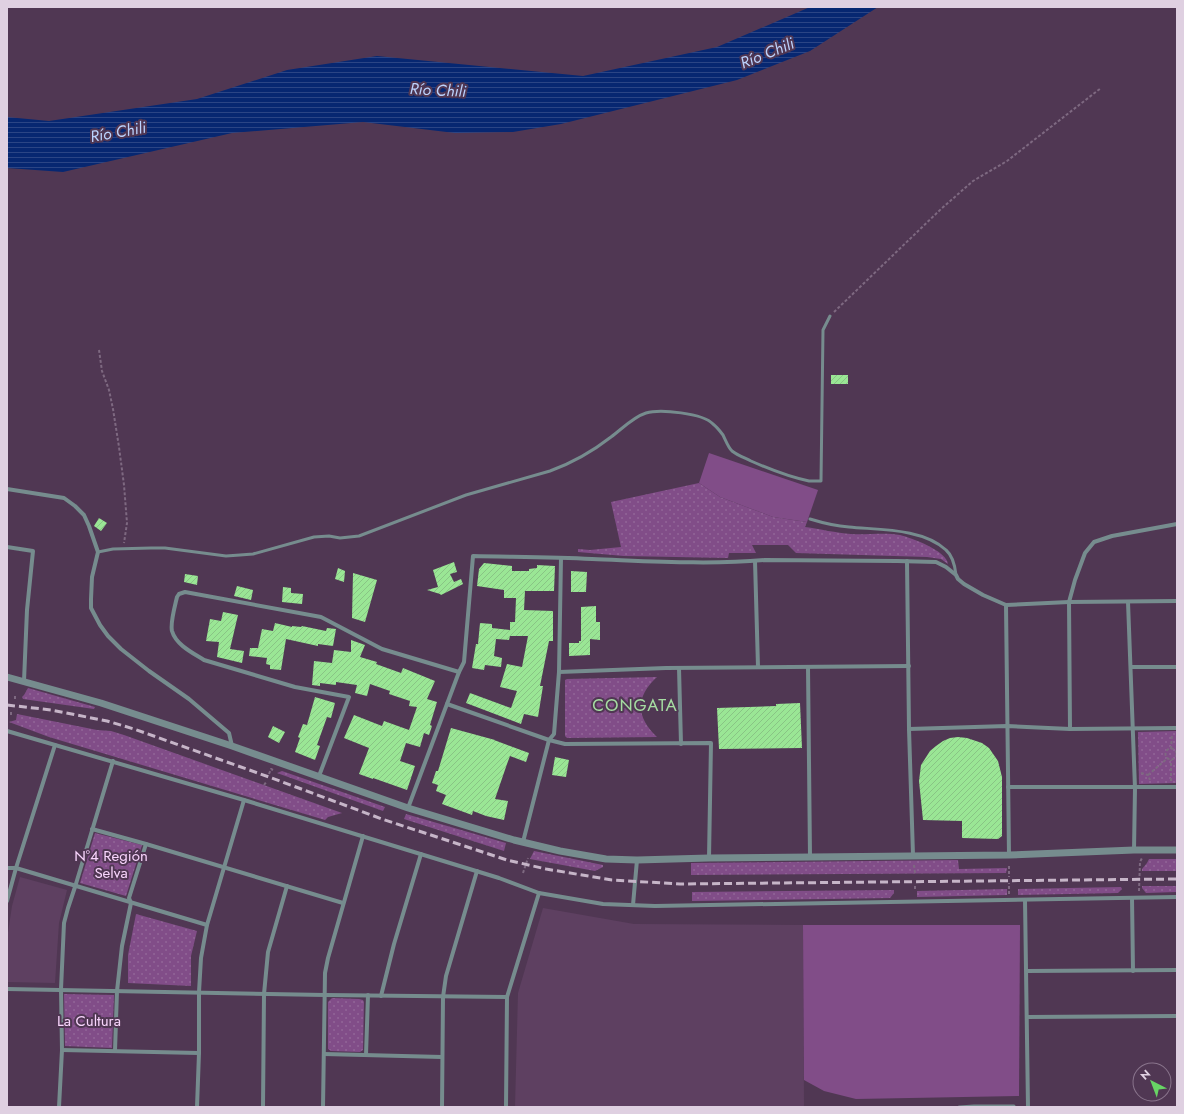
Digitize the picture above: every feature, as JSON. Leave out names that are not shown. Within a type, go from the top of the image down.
[{"type":"street","points":[[7,490],[64,498],[84,515],[98,552],[92,577],[91,608],[108,636],[121,649],[189,699],[229,733],[232,746]]},
{"type":"street","points":[[1070,728],[1069,602],[1085,553],[1094,542],[1112,536],[1177,524]]},
{"type":"street","points":[[7,547],[34,551],[27,610],[24,681]]},
{"type":"street","points":[[408,808],[464,662],[473,556],[646,561],[743,562],[765,560],[907,561],[940,563],[956,575],[964,584],[983,595],[1006,605],[1069,602],[1177,601]]},
{"type":"street","points":[[523,842],[549,740],[554,734],[559,672],[561,558]]},
{"type":"street","points":[[755,560],[758,667]]},
{"type":"street","points":[[907,561],[909,729],[913,855]]},
{"type":"street","points":[[318,776],[349,697],[295,687],[204,660],[179,642],[172,630],[176,597],[178,594],[185,592],[321,617],[382,649],[459,672]]},
{"type":"street","points":[[1128,602],[1135,788],[1134,850]]},
{"type":"street","points":[[1006,605],[1009,855]]},
{"type":"street","points":[[559,672],[679,668],[909,666]]},
{"type":"street","points":[[808,667],[810,856]]},
{"type":"street","points":[[1131,667],[1177,667]]},
{"type":"street","points":[[679,668],[681,744]]},
{"type":"street","points":[[7,676],[101,703],[232,746],[408,808],[523,842],[560,851],[606,859],[637,860],[810,856],[1009,855],[1134,850],[1177,850]]},
{"type":"street","points":[[447,704],[549,740],[568,744],[710,744],[710,858]]},
{"type":"street","points":[[909,729],[1007,726],[1132,729],[1177,728]]},
{"type":"street","points":[[7,731],[55,746],[113,761],[363,836],[500,878],[539,893],[603,904],[655,906],[1177,897]]},
{"type":"street","points":[[7,901],[55,746]]},
{"type":"street","points":[[59,1107],[62,1050],[61,989],[64,923],[113,761]]},
{"type":"street","points":[[1008,787],[1177,787]]},
{"type":"street","points":[[197,1107],[201,958],[207,925],[244,800]]},
{"type":"street","points":[[92,829],[343,903]]},
{"type":"street","points":[[323,1107],[325,972],[343,903],[363,836]]},
{"type":"street","points":[[115,1051],[122,946],[131,903],[129,898],[146,844]]},
{"type":"street","points":[[381,996],[394,944],[421,854]]},
{"type":"street","points":[[633,905],[637,860]]},
{"type":"street","points":[[7,868],[16,868],[75,887],[207,925]]},
{"type":"street","points":[[442,1107],[443,997],[446,976],[477,871]]},
{"type":"street","points":[[263,1107],[264,994],[268,952],[287,886]]},
{"type":"street","points":[[506,1107],[507,997],[539,893]]},
{"type":"street","points":[[1132,898],[1133,971]]},
{"type":"street","points":[[1025,900],[1028,1107]]},
{"type":"street","points":[[1027,971],[1177,970]]},
{"type":"street","points":[[7,988],[264,994],[507,997]]},
{"type":"street","points":[[366,1055],[368,995]]},
{"type":"street","points":[[1027,1018],[1177,1016]]},
{"type":"street","points":[[62,1050],[199,1053]]},
{"type":"street","points":[[324,1054],[442,1057]]},
{"type":"lane","points":[[98,552],[123,548],[165,548],[226,556],[253,554],[314,537],[328,536],[340,538],[359,536],[466,495],[561,467],[611,438],[634,419],[646,413],[661,411],[696,415],[712,422],[723,435],[727,444],[733,451],[744,457],[765,467],[809,481],[821,481],[823,330],[830,316]]},
{"type":"lane","points":[[810,519],[831,525],[900,531],[928,538],[946,550],[952,558],[956,575]]},
{"type":"lane","points":[[959,1107],[1014,1106]]},
{"type":"path","points":[[830,316],[941,209],[973,181],[1007,160],[1101,88]]},
{"type":"path","points":[[99,350],[102,371],[109,390],[113,409],[124,485],[127,523],[123,548]]},
{"type":"path","points":[[1171,749],[1172,733],[1177,733]]},
{"type":"path","points":[[1171,749],[1175,751],[1177,755],[1171,760]]},
{"type":"path","points":[[1171,749],[1166,753],[1168,758],[1171,760]]},
{"type":"path","points":[[1148,775],[1168,758]]},
{"type":"path","points":[[1171,760],[1171,782]]},
{"type":"path","points":[[1141,777],[1141,773],[1148,775]]},
{"type":"path","points":[[1148,775],[1150,782]]},
{"type":"path","points":[[264,786],[267,781]]},
{"type":"path","points":[[1139,893],[1140,862],[1148,850]]},
{"type":"path","points":[[523,873],[528,858]]},
{"type":"path","points":[[914,865],[915,873]]},
{"type":"path","points":[[1009,866],[1009,877]]},
{"type":"path","points":[[1009,883],[1009,895]]},
{"type":"path","points":[[915,886],[916,891]]},
{"type":"shaded area","points":[[20,877],[67,890],[59,923],[55,983],[7,982],[7,939],[12,906]]},
{"type":"shaded area","points":[[543,908],[634,924],[803,925],[804,1107],[515,1107],[518,993]]},
{"type":"green space","points":[[709,453],[818,490],[807,522],[773,517],[720,497],[699,483]]},
{"type":"green space","points":[[699,483],[720,497],[773,517],[807,522],[805,527],[845,533],[900,535],[920,542],[936,550],[942,554],[948,564],[941,559],[927,557],[796,553],[788,545],[752,545],[756,553],[729,553],[728,558],[624,556],[578,552],[578,549],[590,550],[621,547],[611,502]]},
{"type":"green space","points":[[657,677],[645,692],[641,707],[645,722],[657,737],[567,738],[565,736],[565,680]]},
{"type":"green space","points":[[28,688],[95,707],[94,709],[23,699],[22,697]]},
{"type":"green space","points":[[17,714],[97,730],[111,731],[342,813],[328,817],[325,820],[49,737],[9,722],[16,720]]},
{"type":"green space","points":[[1177,731],[1177,783],[1139,784],[1138,732]]},
{"type":"green space","points":[[282,771],[385,807],[383,811],[277,773]]},
{"type":"green space","points":[[406,814],[506,843],[504,851],[404,819]]},
{"type":"green space","name":"N°4 Región Selva","points":[[95,833],[142,845],[126,896],[80,883]]},
{"type":"green space","points":[[534,851],[603,865],[603,867],[595,871],[530,859]]},
{"type":"green space","points":[[1149,859],[1177,859],[1177,871],[1142,871]]},
{"type":"green space","points":[[958,860],[959,869],[1007,868],[1006,873],[691,875],[691,863]]},
{"type":"green space","points":[[1142,886],[1177,886],[1177,892],[1146,893]]},
{"type":"green space","points":[[1121,887],[1122,889],[1118,893],[1018,895],[1018,889]]},
{"type":"green space","points":[[1007,889],[1007,895],[917,897],[917,891]]},
{"type":"green space","points":[[894,890],[894,893],[890,898],[692,901],[692,892]]},
{"type":"green space","points":[[136,914],[197,931],[191,956],[191,986],[128,983],[128,955]]},
{"type":"green space","points":[[803,925],[1020,925],[1019,1096],[856,1099],[824,1091],[804,1080]]},
{"type":"green space","name":"La Cultura","points":[[64,994],[114,995],[112,1048],[65,1046]]},
{"type":"green space","points":[[332,998],[363,1000],[363,1050],[360,1052],[331,1051],[328,1049],[328,1002]]},
{"type":"water","name":"Río Chili","points":[[810,7],[878,7],[810,51],[737,80],[561,124],[513,132],[455,133],[363,122],[232,133],[63,172],[7,168],[7,117],[49,121],[197,99],[287,70],[377,56],[583,76],[717,47]]},
{"type":"building","points":[[831,375],[848,375],[848,384],[831,384]]},
{"type":"building","points":[[99,518],[107,523],[101,531],[94,526]]},
{"type":"building","points":[[454,562],[457,572],[450,574],[454,582],[461,579],[463,584],[441,595],[427,590],[438,587],[433,570]]},
{"type":"building","points":[[484,563],[512,566],[512,571],[529,571],[529,569],[537,568],[537,565],[555,566],[554,591],[525,591],[524,610],[553,611],[553,641],[549,641],[540,686],[543,686],[538,717],[524,714],[521,724],[466,703],[470,693],[511,708],[517,691],[500,687],[507,664],[522,667],[528,636],[510,636],[509,640],[496,639],[494,656],[502,658],[501,667],[485,665],[484,670],[472,668],[476,644],[478,644],[480,623],[492,624],[492,628],[510,630],[510,622],[515,622],[516,598],[504,598],[504,590],[477,586],[479,569]]},
{"type":"building","points":[[338,568],[345,571],[344,582],[335,579]]},
{"type":"building","points":[[571,571],[587,572],[586,592],[571,592]]},
{"type":"building","points":[[353,573],[377,580],[365,622],[352,618]]},
{"type":"building","points":[[185,574],[198,576],[197,585],[184,582]]},
{"type":"building","points":[[237,586],[253,590],[251,600],[234,596]]},
{"type":"building","points":[[283,587],[291,588],[291,593],[303,594],[302,604],[282,602]]},
{"type":"building","points":[[596,606],[596,622],[600,622],[600,640],[590,639],[590,655],[569,656],[569,643],[579,643],[579,641],[581,641],[581,607]]},
{"type":"building","points":[[223,612],[238,615],[230,649],[244,651],[242,663],[217,657],[219,642],[206,641],[210,619],[221,621]]},
{"type":"building","points":[[275,623],[292,627],[302,626],[326,631],[327,628],[336,629],[333,646],[318,644],[318,646],[286,639],[281,670],[270,669],[270,665],[266,664],[267,658],[249,656],[250,648],[258,648],[262,629],[273,631]]},
{"type":"building","points":[[351,640],[365,645],[360,657],[377,662],[376,664],[401,673],[403,668],[435,681],[427,699],[437,702],[430,725],[432,726],[429,735],[424,733],[420,747],[406,743],[400,761],[415,766],[407,790],[359,774],[369,748],[344,738],[354,715],[382,726],[384,721],[409,730],[417,707],[409,706],[410,701],[389,694],[390,691],[370,684],[367,696],[355,693],[357,685],[336,682],[336,685],[320,683],[320,686],[312,685],[314,661],[332,663],[334,650],[351,652]]},
{"type":"building","points":[[315,697],[335,703],[331,718],[327,717],[317,745],[320,746],[315,760],[295,752],[300,738],[298,737],[303,724],[307,725]]},
{"type":"building","points":[[800,703],[802,748],[719,749],[717,708],[776,706],[776,704]]},
{"type":"building","points":[[273,726],[285,732],[279,743],[268,737]]},
{"type":"building","points":[[451,728],[495,740],[529,753],[526,762],[510,756],[507,764],[495,799],[508,801],[504,820],[473,811],[472,815],[442,804],[446,795],[436,791],[438,785],[432,783],[436,771],[438,771]]},
{"type":"building","points":[[950,738],[967,738],[982,743],[989,748],[998,761],[1002,777],[1002,836],[998,839],[962,838],[962,821],[923,820],[919,781],[921,765],[930,751],[936,746]]},
{"type":"building","points":[[555,757],[569,760],[566,777],[552,775]]},
{"type":"railway","points":[[7,705],[51,710],[107,721],[134,729],[269,777],[382,819],[507,860],[546,869],[612,880],[680,884],[1177,879]]},
{"type":"district","name":"CONGATA","points":[[635,705]]}]
